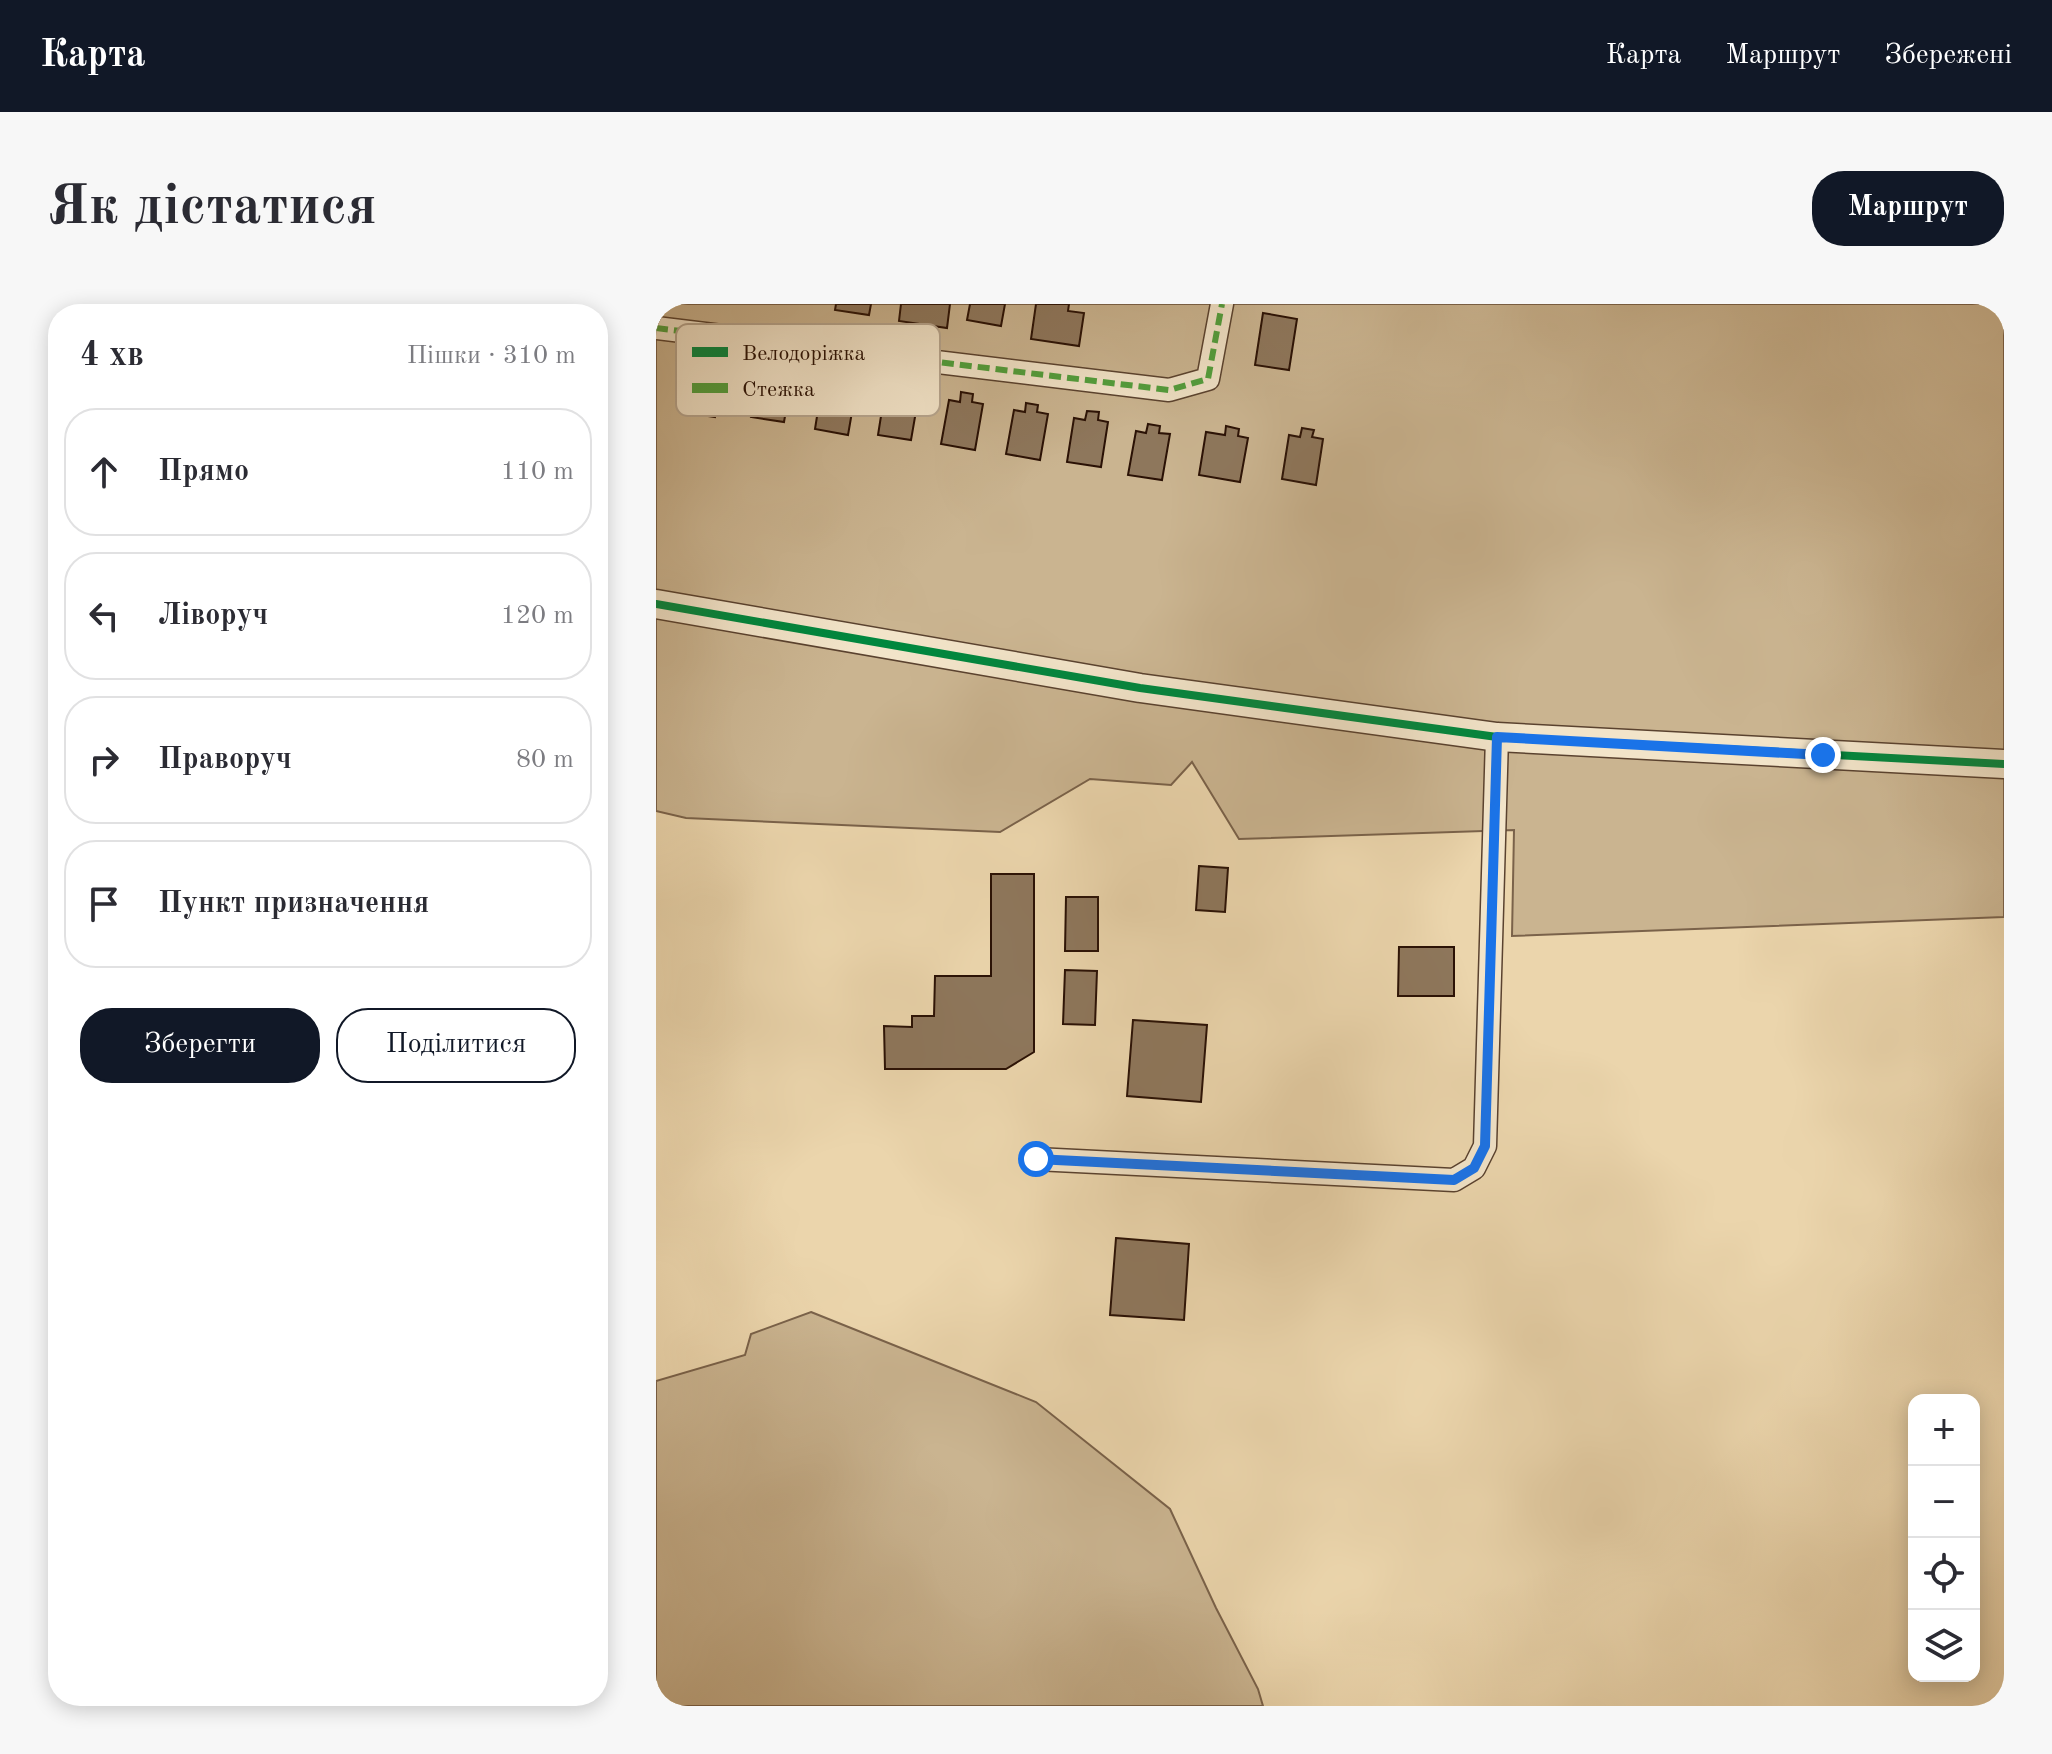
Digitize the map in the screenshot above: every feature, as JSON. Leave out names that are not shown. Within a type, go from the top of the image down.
[{"type":"street","points":[[940,362],[1169,390],[1208,379],[1222,304]]},
{"type":"street","points":[[656,328],[676,330]]},
{"type":"street","points":[[656,604],[1140,688],[1497,737],[2004,764]]},
{"type":"street","points":[[1036,1159],[1454,1180],[1474,1168],[1485,1146],[1497,737]]},
{"type":"shaded area","points":[[656,304],[2004,304],[2004,917],[1512,936],[1514,830],[1239,839],[1192,762],[1171,785],[1090,779],[1000,832],[686,818],[656,811]]},
{"type":"shaded area","points":[[811,1312],[1036,1402],[1170,1509],[1258,1689],[1263,1706],[656,1706],[656,1381],[745,1355],[751,1334]]},
{"type":"building","points":[[836,304],[871,304],[869,315],[835,310]]},
{"type":"building","points":[[901,304],[950,304],[947,328],[940,327],[940,324],[899,321]]},
{"type":"building","points":[[970,304],[1005,304],[1001,326],[967,320]]},
{"type":"building","points":[[1036,304],[1069,304],[1068,311],[1084,313],[1079,346],[1031,339]]},
{"type":"building","points":[[1263,313],[1297,319],[1289,370],[1255,365]]},
{"type":"building","points":[[961,392],[973,394],[972,402],[983,404],[975,450],[941,444],[949,400],[960,402]]},
{"type":"building","points":[[1026,403],[1038,405],[1037,412],[1048,414],[1040,460],[1006,454],[1014,410],[1025,412]]},
{"type":"building","points":[[1087,411],[1099,412],[1098,420],[1108,422],[1101,467],[1067,462],[1074,418],[1085,420]]},
{"type":"building","points":[[751,416],[785,416],[784,422]]},
{"type":"building","points":[[817,416],[851,416],[848,435],[815,429]]},
{"type":"building","points":[[881,416],[915,416],[911,440],[878,435]]},
{"type":"building","points":[[1148,424],[1160,426],[1159,433],[1170,434],[1162,480],[1128,475],[1136,431],[1146,433]]},
{"type":"building","points":[[1226,426],[1239,429],[1238,436],[1248,438],[1240,482],[1199,475],[1206,432],[1225,435]]},
{"type":"building","points":[[1302,428],[1314,430],[1312,437],[1323,439],[1316,485],[1282,479],[1289,435],[1300,437]]},
{"type":"building","points":[[1199,866],[1228,868],[1225,912],[1196,910]]},
{"type":"building","points":[[991,874],[1034,874],[1034,1052],[1006,1069],[885,1069],[884,1026],[912,1027],[912,1016],[934,1016],[935,976],[991,976]]},
{"type":"building","points":[[1066,897],[1098,897],[1098,951],[1065,951]]},
{"type":"building","points":[[1399,947],[1454,947],[1454,996],[1398,996]]},
{"type":"building","points":[[1065,970],[1097,971],[1095,1025],[1063,1024]]},
{"type":"building","points":[[1133,1020],[1207,1025],[1201,1102],[1127,1096]]},
{"type":"building","points":[[1116,1238],[1189,1244],[1184,1320],[1110,1315]]},
{"type":"marked path","points":[[940,362],[1169,390],[1208,379],[1222,304]]},
{"type":"marked path","points":[[656,328],[676,330]]},
{"type":"cycle path","points":[[656,604],[1140,688],[1497,737],[2004,764]]},
{"type":"cycle path","points":[[1036,1159],[1454,1180],[1474,1168],[1485,1146],[1497,737]]},
{"type":"route","points":[[1036,1159],[1454,1180],[1474,1168],[1485,1146],[1497,737],[1823,755]]}]
